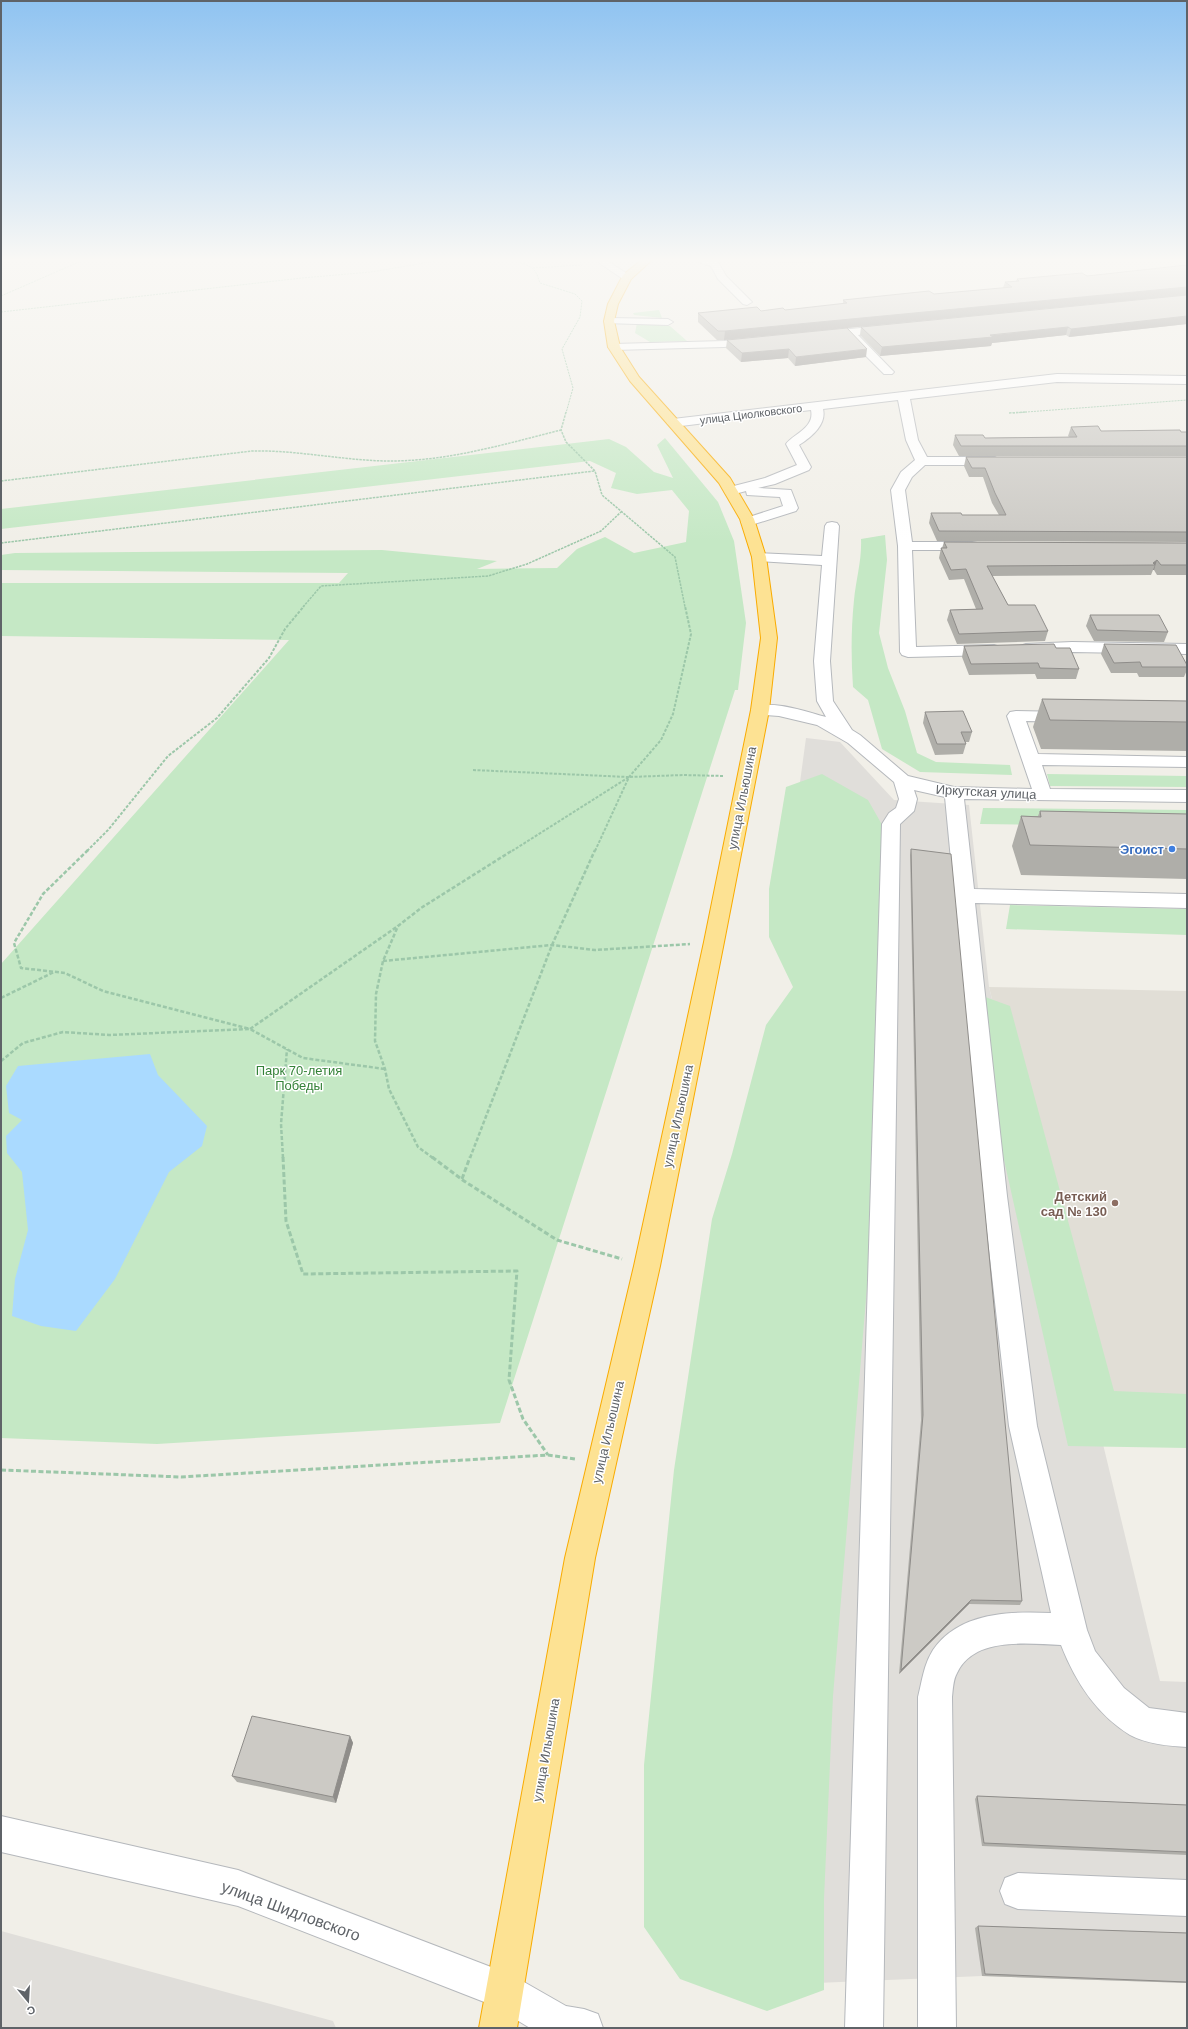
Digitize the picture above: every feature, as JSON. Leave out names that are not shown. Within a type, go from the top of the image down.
[{"type":"highway","name":"улица Ильюшина","points":[[498,2028],[580,1558],[600,1463],[647,1266],[714,942],[760,710],[769,638],[759,557],[748,522],[725,481],[634,379],[617,353]]},
{"type":"street","points":[[869,353],[888,372]]},
{"type":"street","name":"улица Циолковского","points":[[673,423],[1057,378],[1187,380]]},
{"type":"street","points":[[903,395],[912,440],[922,461]]},
{"type":"street","points":[[731,491],[770,481],[804,467],[792,444],[808,433],[818,414],[816,406]]},
{"type":"street","points":[[1008,461],[922,461],[906,475],[898,490],[905,546],[908,652],[1072,647],[1187,649]]},
{"type":"street","points":[[731,491],[786,493],[791,508],[748,522]]},
{"type":"street","points":[[832,526],[822,661],[825,701],[844,732]]},
{"type":"street","points":[[905,546],[983,546]]},
{"type":"street","points":[[759,557],[829,561]]},
{"type":"street","name":"Иркутская улица","points":[[760,710],[779,711],[824,722],[854,739],[902,780],[928,788],[954,793],[1187,796]]},
{"type":"street","points":[[1043,795],[1016,716],[1086,718]]},
{"type":"street","points":[[1031,759],[1187,762]]},
{"type":"street","points":[[864,2028],[891,824],[896,817],[905,811],[908,799],[902,780]]},
{"type":"street","points":[[954,793],[995,1196],[1023,1426],[1071,1630],[1084,1662],[1112,1700],[1142,1723],[1171,1729],[1187,1730]]},
{"type":"street","points":[[965,896],[1187,901]]},
{"type":"street","points":[[937,2028],[935,1697],[945,1662],[963,1642],[990,1631],[1019,1627],[1071,1630]]},
{"type":"street","name":"улица Шидловского","points":[[1,1834],[238,1888],[504,1991]]},
{"type":"street","points":[[1018,1891],[1187,1898]]},
{"type":"street","points":[[504,1991],[561,2025],[584,2028]]},
{"type":"path","points":[[462,1179],[552,945],[629,778],[661,740],[673,714],[691,634],[675,557],[602,495],[595,471],[566,442],[561,430],[573,388],[563,353]]},
{"type":"path","points":[[1009,413],[1187,400]]},
{"type":"path","points":[[1,480],[252,451],[283,451],[353,460],[418,460],[467,454],[561,430]]},
{"type":"path","points":[[1,543],[595,471]]},
{"type":"path","points":[[385,1069],[303,1058],[250,1029],[103,991],[65,973],[21,968],[14,943],[43,894],[108,830],[168,756],[217,718],[269,658],[285,629],[321,586],[488,576],[526,564],[601,531],[622,511]]},
{"type":"path","points":[[473,770],[629,778],[683,775],[747,776]]},
{"type":"path","points":[[1,1061],[23,1043],[62,1032],[109,1036],[250,1029],[398,926],[421,908],[629,778]]},
{"type":"path","points":[[398,926],[383,961],[376,994],[375,1041],[385,1069],[389,1089],[418,1147],[462,1179],[557,1240],[647,1266]]},
{"type":"path","points":[[383,961],[552,945],[595,950],[714,942]]},
{"type":"path","points":[[1,998],[55,972]]},
{"type":"path","points":[[287,1049],[281,1124],[286,1221],[302,1274],[516,1271],[509,1380],[523,1419],[548,1455]]},
{"type":"path","points":[[1,1470],[180,1477],[548,1455],[600,1463]]},
{"type":"shaded area","points":[[806,738],[840,742],[894,800],[969,805],[989,987],[1096,1415],[1160,1681],[1187,1682],[1187,1983],[982,1976],[793,1984],[859,1080],[780,929]]},
{"type":"shaded area","name":"Детский сад № 130","points":[[989,987],[1187,991],[1187,1418],[1096,1415]]},
{"type":"shaded area","points":[[1,1931],[333,2021],[336,2028],[1,2028]]},
{"type":"green space","name":"Парк 70-летия Победы","points":[[665,438],[718,502],[734,541],[746,623],[738,690],[735,690],[500,1423],[157,1444],[1,1438],[1,964],[289,640],[1,636],[1,583],[339,583],[348,573],[1,570],[1,555],[15,553],[382,550],[497,561],[477,569],[557,568],[577,549],[605,537],[634,553],[686,542],[689,511],[672,490],[637,494],[611,488],[616,473],[590,461],[1,529],[1,509],[609,439],[626,447],[654,472],[673,478],[657,445]]},
{"type":"green space","points":[[885,535],[887,560],[879,633],[888,668],[905,711],[917,753],[936,762],[1010,765],[1012,775],[920,772],[882,749],[868,700],[853,687],[852,644],[853,611],[861,554],[861,539]]},
{"type":"green space","points":[[822,774],[868,800],[885,830],[882,1106],[833,1696],[824,1899],[824,1990],[767,2011],[680,1979],[644,1927],[644,1765],[674,1470],[712,1219],[732,1154],[766,1025],[793,987],[769,937],[769,889],[786,787]]},
{"type":"green space","points":[[1047,774],[1187,776],[1187,787],[1050,786]]},
{"type":"green space","points":[[983,808],[1187,810],[1187,827],[980,824]]},
{"type":"green space","points":[[1010,905],[1187,909],[1187,935],[1006,929]]},
{"type":"green space","points":[[966,990],[1010,1006],[1114,1391],[1187,1394],[1187,1448],[1068,1446]]},
{"type":"water","points":[[150,1054],[158,1075],[207,1126],[202,1146],[169,1172],[115,1279],[76,1331],[41,1326],[12,1316],[15,1279],[28,1230],[22,1172],[7,1153],[6,1136],[22,1120],[9,1113],[6,1086],[18,1066]]},
{"type":"building","points":[[792,353],[834,353],[796,357]]},
{"type":"building","points":[[1098,426],[1101,431],[1180,430],[1181,432],[1187,432],[1187,446],[961,446],[955,435],[983,435],[985,438],[1077,437],[1071,427]]},
{"type":"building","points":[[966,457],[1187,457],[1187,532],[939,531],[931,513],[1006,515],[985,468],[972,468]]},
{"type":"building","points":[[944,542],[1187,543],[1187,565],[1161,565],[1157,560],[1153,563],[1155,565],[987,566],[1008,605],[1035,605],[1048,631],[959,634],[950,610],[983,609],[966,569],[951,570],[941,548],[947,548]]},
{"type":"building","points":[[1090,615],[1159,615],[1168,632],[1097,630]]},
{"type":"building","points":[[1054,644],[1056,648],[1070,648],[1079,669],[1040,668],[1038,663],[971,664],[964,646]]},
{"type":"building","points":[[1104,644],[1176,645],[1187,667],[1142,667],[1140,662],[1114,663]]},
{"type":"building","points":[[1042,699],[1187,701],[1187,722],[1050,720]]},
{"type":"building","points":[[963,711],[972,732],[961,732],[966,744],[937,744],[925,712]]},
{"type":"building","points":[[1040,811],[1187,814],[1187,849],[1030,845],[1021,816],[1041,817]]},
{"type":"building","points":[[911,849],[951,854],[1022,1601],[971,1600],[901,1670],[923,1415]]},
{"type":"building","points":[[252,1716],[350,1736],[333,1797],[232,1776]]},
{"type":"building","points":[[977,1796],[1187,1805],[1187,1852],[984,1843]]},
{"type":"building","points":[[978,1926],[1187,1933],[1187,1982],[985,1974]]},
{"type":"place","name":"Эгоист","points":[[1172,849]]},
{"type":"place","name":"Детский сад № 130","points":[[1115,1203]]}]
